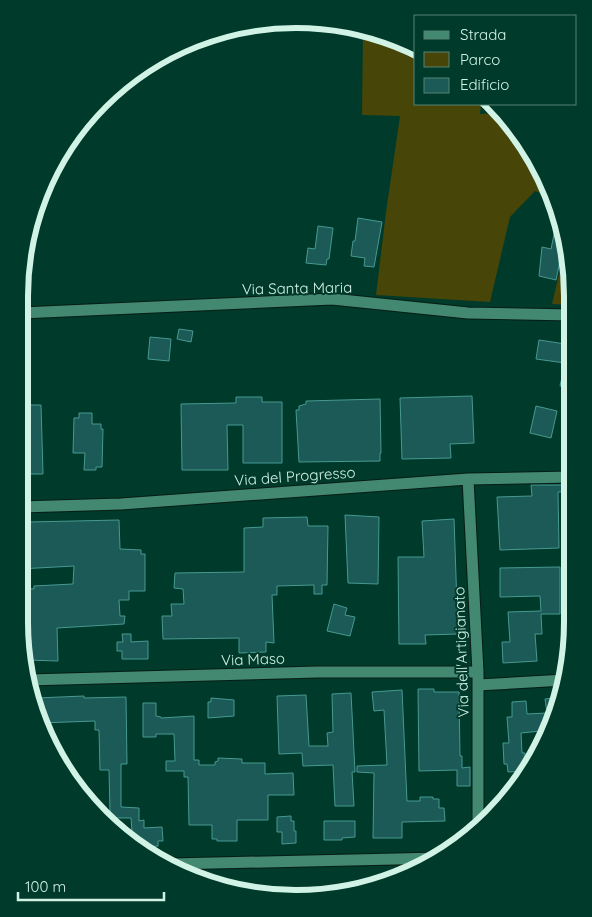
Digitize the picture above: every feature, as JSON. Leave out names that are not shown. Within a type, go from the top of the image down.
[{"type":"street","name":"Via Santa Maria","points":[[28,313],[332,299],[468,313],[564,316]]},
{"type":"street","name":"Via del Progresso","points":[[28,506],[121,504],[468,479],[564,477]]},
{"type":"street","name":"Via dell'Artigianato","points":[[468,479],[478,672],[478,818]]},
{"type":"street","name":"Via Maso","points":[[35,680],[317,672],[478,672]]},
{"type":"street","points":[[478,684],[557,680]]},
{"type":"street","points":[[181,864],[422,858]]},
{"type":"green space","points":[[363,37],[414,55],[414,105],[481,105],[480,114],[493,113],[519,147],[529,162],[545,195],[535,191],[510,217],[490,302],[376,295],[400,116],[362,115]]},
{"type":"green space","points":[[562,261],[564,305],[552,304]]},
{"type":"building","points":[[358,218],[382,222],[374,267],[364,266],[365,258],[351,256]]},
{"type":"building","points":[[318,226],[333,228],[329,259],[327,259],[326,265],[306,263],[308,248],[315,249]]},
{"type":"building","points":[[555,228],[561,256],[556,280],[539,276],[542,247],[551,249]]},
{"type":"building","points":[[179,329],[193,331],[191,342],[177,339]]},
{"type":"building","points":[[150,337],[171,339],[169,361],[148,359]]},
{"type":"building","points":[[539,340],[564,344],[564,363],[536,359]]},
{"type":"building","points":[[564,368],[564,387],[560,386]]},
{"type":"building","points":[[472,396],[474,443],[450,444],[451,458],[402,459],[400,398]]},
{"type":"building","points":[[236,397],[262,397],[262,402],[282,402],[282,463],[243,463],[243,425],[227,425],[228,470],[182,470],[181,404],[236,403]]},
{"type":"building","points":[[380,399],[380,461],[299,462],[296,410],[299,410],[299,406],[306,404],[306,401]]},
{"type":"building","points":[[28,405],[41,405],[43,474],[28,474]]},
{"type":"building","points":[[536,406],[557,411],[551,438],[530,433]]},
{"type":"building","points":[[79,413],[92,413],[92,424],[101,424],[101,429],[103,429],[102,467],[96,467],[96,470],[84,470],[85,453],[73,453],[74,418],[79,418]]},
{"type":"building","points":[[531,485],[564,485],[564,492],[558,492],[559,548],[500,550],[497,497],[532,496]]},
{"type":"building","points":[[345,515],[379,517],[378,584],[348,583]]},
{"type":"building","points":[[307,517],[308,526],[328,526],[327,585],[322,585],[322,594],[314,594],[314,585],[277,586],[277,595],[272,595],[274,643],[266,642],[266,652],[239,653],[239,638],[163,639],[162,616],[172,616],[171,604],[184,604],[183,589],[174,588],[175,573],[244,572],[244,528],[263,527],[263,518]]},
{"type":"building","points":[[454,519],[458,634],[425,635],[426,644],[399,644],[398,557],[424,557],[422,521]]},
{"type":"building","points":[[119,520],[120,549],[141,550],[141,554],[145,554],[145,591],[129,591],[129,600],[119,600],[120,616],[125,616],[124,624],[57,628],[58,661],[31,660],[28,639],[28,589],[34,589],[34,586],[73,584],[74,566],[28,569],[28,554],[30,554],[29,522]]},
{"type":"building","points":[[560,567],[560,614],[541,614],[542,634],[535,634],[537,661],[503,663],[502,642],[510,642],[508,612],[541,611],[540,596],[500,597],[500,568]]},
{"type":"building","points":[[334,604],[347,608],[345,615],[355,617],[350,636],[327,631]]},
{"type":"building","points":[[122,634],[131,634],[131,642],[148,641],[148,659],[122,659],[122,651],[117,651],[117,642],[123,642]]},
{"type":"building","points":[[418,689],[434,689],[434,692],[459,692],[460,756],[462,756],[462,768],[470,767],[470,786],[457,786],[457,770],[419,771]]},
{"type":"building","points":[[402,690],[407,801],[420,801],[420,797],[439,799],[439,808],[444,808],[445,821],[402,822],[402,838],[373,838],[374,773],[357,772],[357,766],[387,765],[384,710],[374,711],[372,692]]},
{"type":"building","points":[[351,693],[355,772],[352,772],[354,806],[335,806],[333,765],[303,766],[302,753],[279,754],[277,696],[306,695],[309,746],[328,746],[327,733],[333,732],[332,694]]},
{"type":"building","points":[[126,697],[127,764],[121,764],[121,807],[139,808],[139,821],[144,820],[144,828],[162,827],[163,841],[158,841],[158,846],[151,847],[132,833],[131,818],[114,818],[95,799],[110,812],[109,770],[100,770],[99,730],[95,730],[95,721],[48,723],[39,698]]},
{"type":"building","points":[[211,698],[234,700],[234,716],[208,718],[208,702],[211,702]]},
{"type":"building","points":[[553,698],[541,731],[521,733],[522,753],[525,753],[525,761],[518,771],[508,772],[507,764],[504,764],[503,743],[509,743],[507,717],[512,717],[512,702],[526,701],[527,714],[547,713],[545,699]]},
{"type":"building","points":[[143,703],[156,703],[156,716],[161,718],[194,716],[194,760],[199,760],[199,765],[215,765],[218,758],[242,759],[242,763],[265,763],[265,774],[293,773],[294,795],[268,795],[268,820],[237,820],[237,841],[217,841],[217,839],[212,839],[212,825],[189,825],[188,777],[184,777],[184,771],[166,771],[166,761],[175,761],[174,734],[156,734],[156,737],[143,737]]},
{"type":"building","points":[[291,816],[291,821],[294,821],[294,831],[296,831],[296,843],[282,844],[282,832],[277,832],[277,817]]},
{"type":"building","points":[[324,821],[355,821],[355,837],[342,838],[342,840],[324,840]]}]
